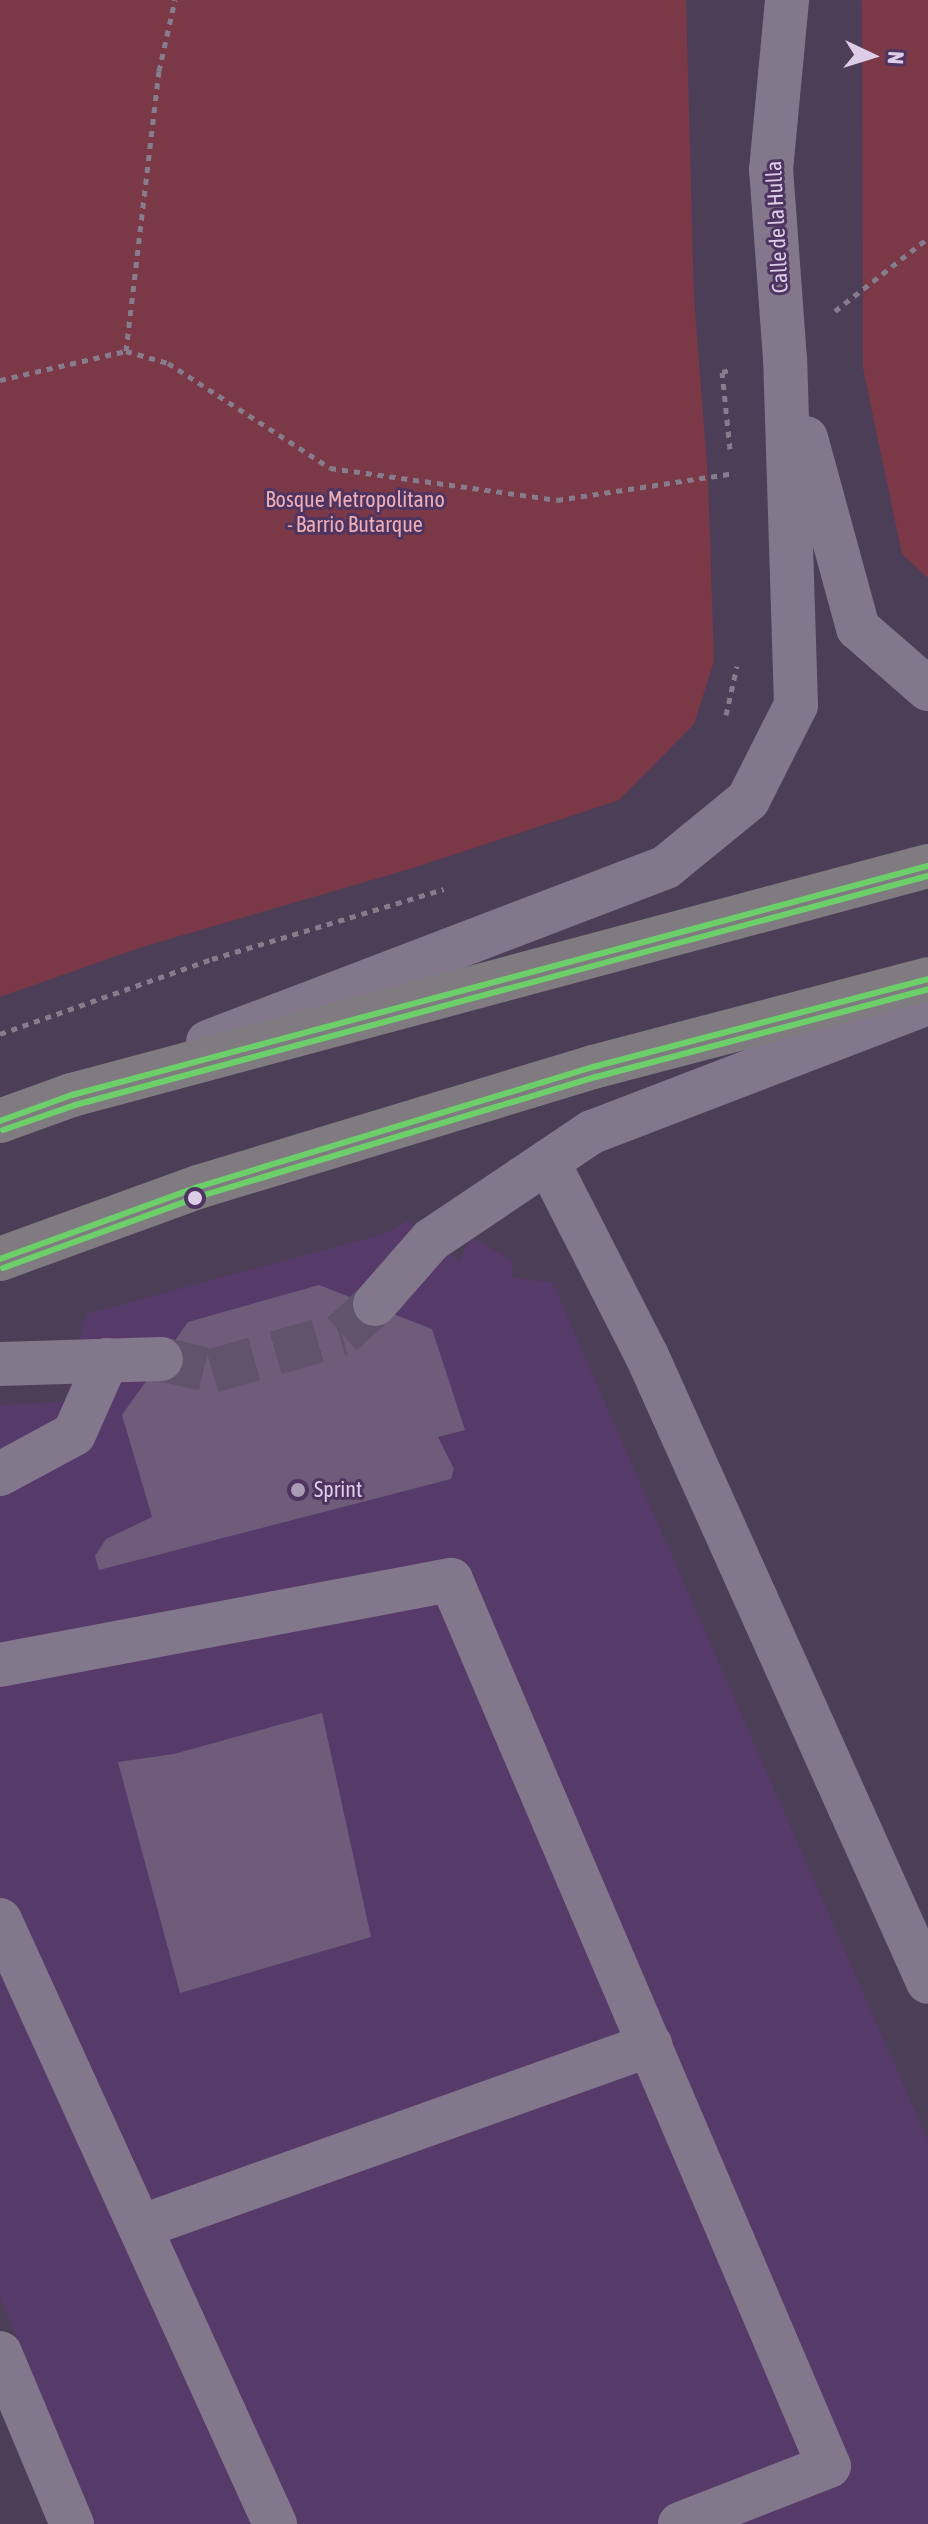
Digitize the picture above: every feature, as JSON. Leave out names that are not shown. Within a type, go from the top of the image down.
[{"type":"highway","points":[[0,1121],[72,1095],[928,866]]},
{"type":"highway","points":[[0,1259],[198,1187],[593,1067],[928,979]]},
{"type":"street","name":"Calle de la Hulla","points":[[785,359],[771,170],[787,0]]},
{"type":"street","points":[[72,1095],[666,867],[748,800],[796,705],[785,359]]},
{"type":"street","points":[[785,359],[858,628],[928,689]]},
{"type":"street","points":[[375,1304],[431,1240],[592,1132],[928,1003]]},
{"type":"street","points":[[548,1162],[647,1356],[928,1982]]},
{"type":"street","points":[[0,1364],[161,1359]]},
{"type":"street","points":[[0,1474],[74,1434],[107,1360]]},
{"type":"street","points":[[0,1665],[451,1580],[829,2466],[680,2524]]},
{"type":"street","points":[[0,1920],[275,2524]]},
{"type":"street","points":[[140,2227],[650,2045]]},
{"type":"street","points":[[0,2353],[72,2524]]},
{"type":"path","points":[[126,351],[159,71],[175,0]]},
{"type":"path","points":[[734,488],[722,372],[785,359],[861,286],[928,238]]},
{"type":"path","points":[[0,380],[126,351],[168,363],[330,468],[557,500],[790,465]]},
{"type":"path","points":[[723,729],[740,651]]},
{"type":"path","points":[[0,1034],[212,959],[456,886]]},
{"type":"shaded area","points":[[407,1221],[460,1261],[471,1237],[512,1261],[513,1278],[552,1282],[928,2141],[928,2524],[94,2524],[38,2393],[0,2296],[0,1405],[65,1402],[86,1314],[387,1233]]},
{"type":"green space","name":"Bosque Metropolitano - Barrio Butarque","points":[[0,0],[686,0],[694,298],[708,478],[714,661],[694,724],[619,800],[413,868],[142,947],[0,997]]},
{"type":"green space","points":[[862,0],[928,0],[928,578],[902,554],[863,368]]},
{"type":"building","points":[[319,1285],[432,1329],[465,1430],[438,1437],[454,1469],[451,1479],[99,1570],[95,1556],[106,1539],[152,1517],[122,1415],[188,1322]]},
{"type":"building","points":[[322,1713],[371,1937],[180,1993],[118,1762],[174,1754]]},
{"type":"tunnel","points":[[161,1359],[212,1371],[342,1334],[375,1304]]},
{"type":"transit line","points":[[0,1121],[72,1095],[928,866]]},
{"type":"transit line","points":[[3,1130],[75,1105],[928,876]]},
{"type":"transit line","points":[[0,1259],[198,1187],[593,1067],[928,979]]},
{"type":"transit line","points":[[3,1268],[201,1196],[596,1077],[928,989]]},
{"type":"place","name":"Sprint","points":[[298,1490]]}]
